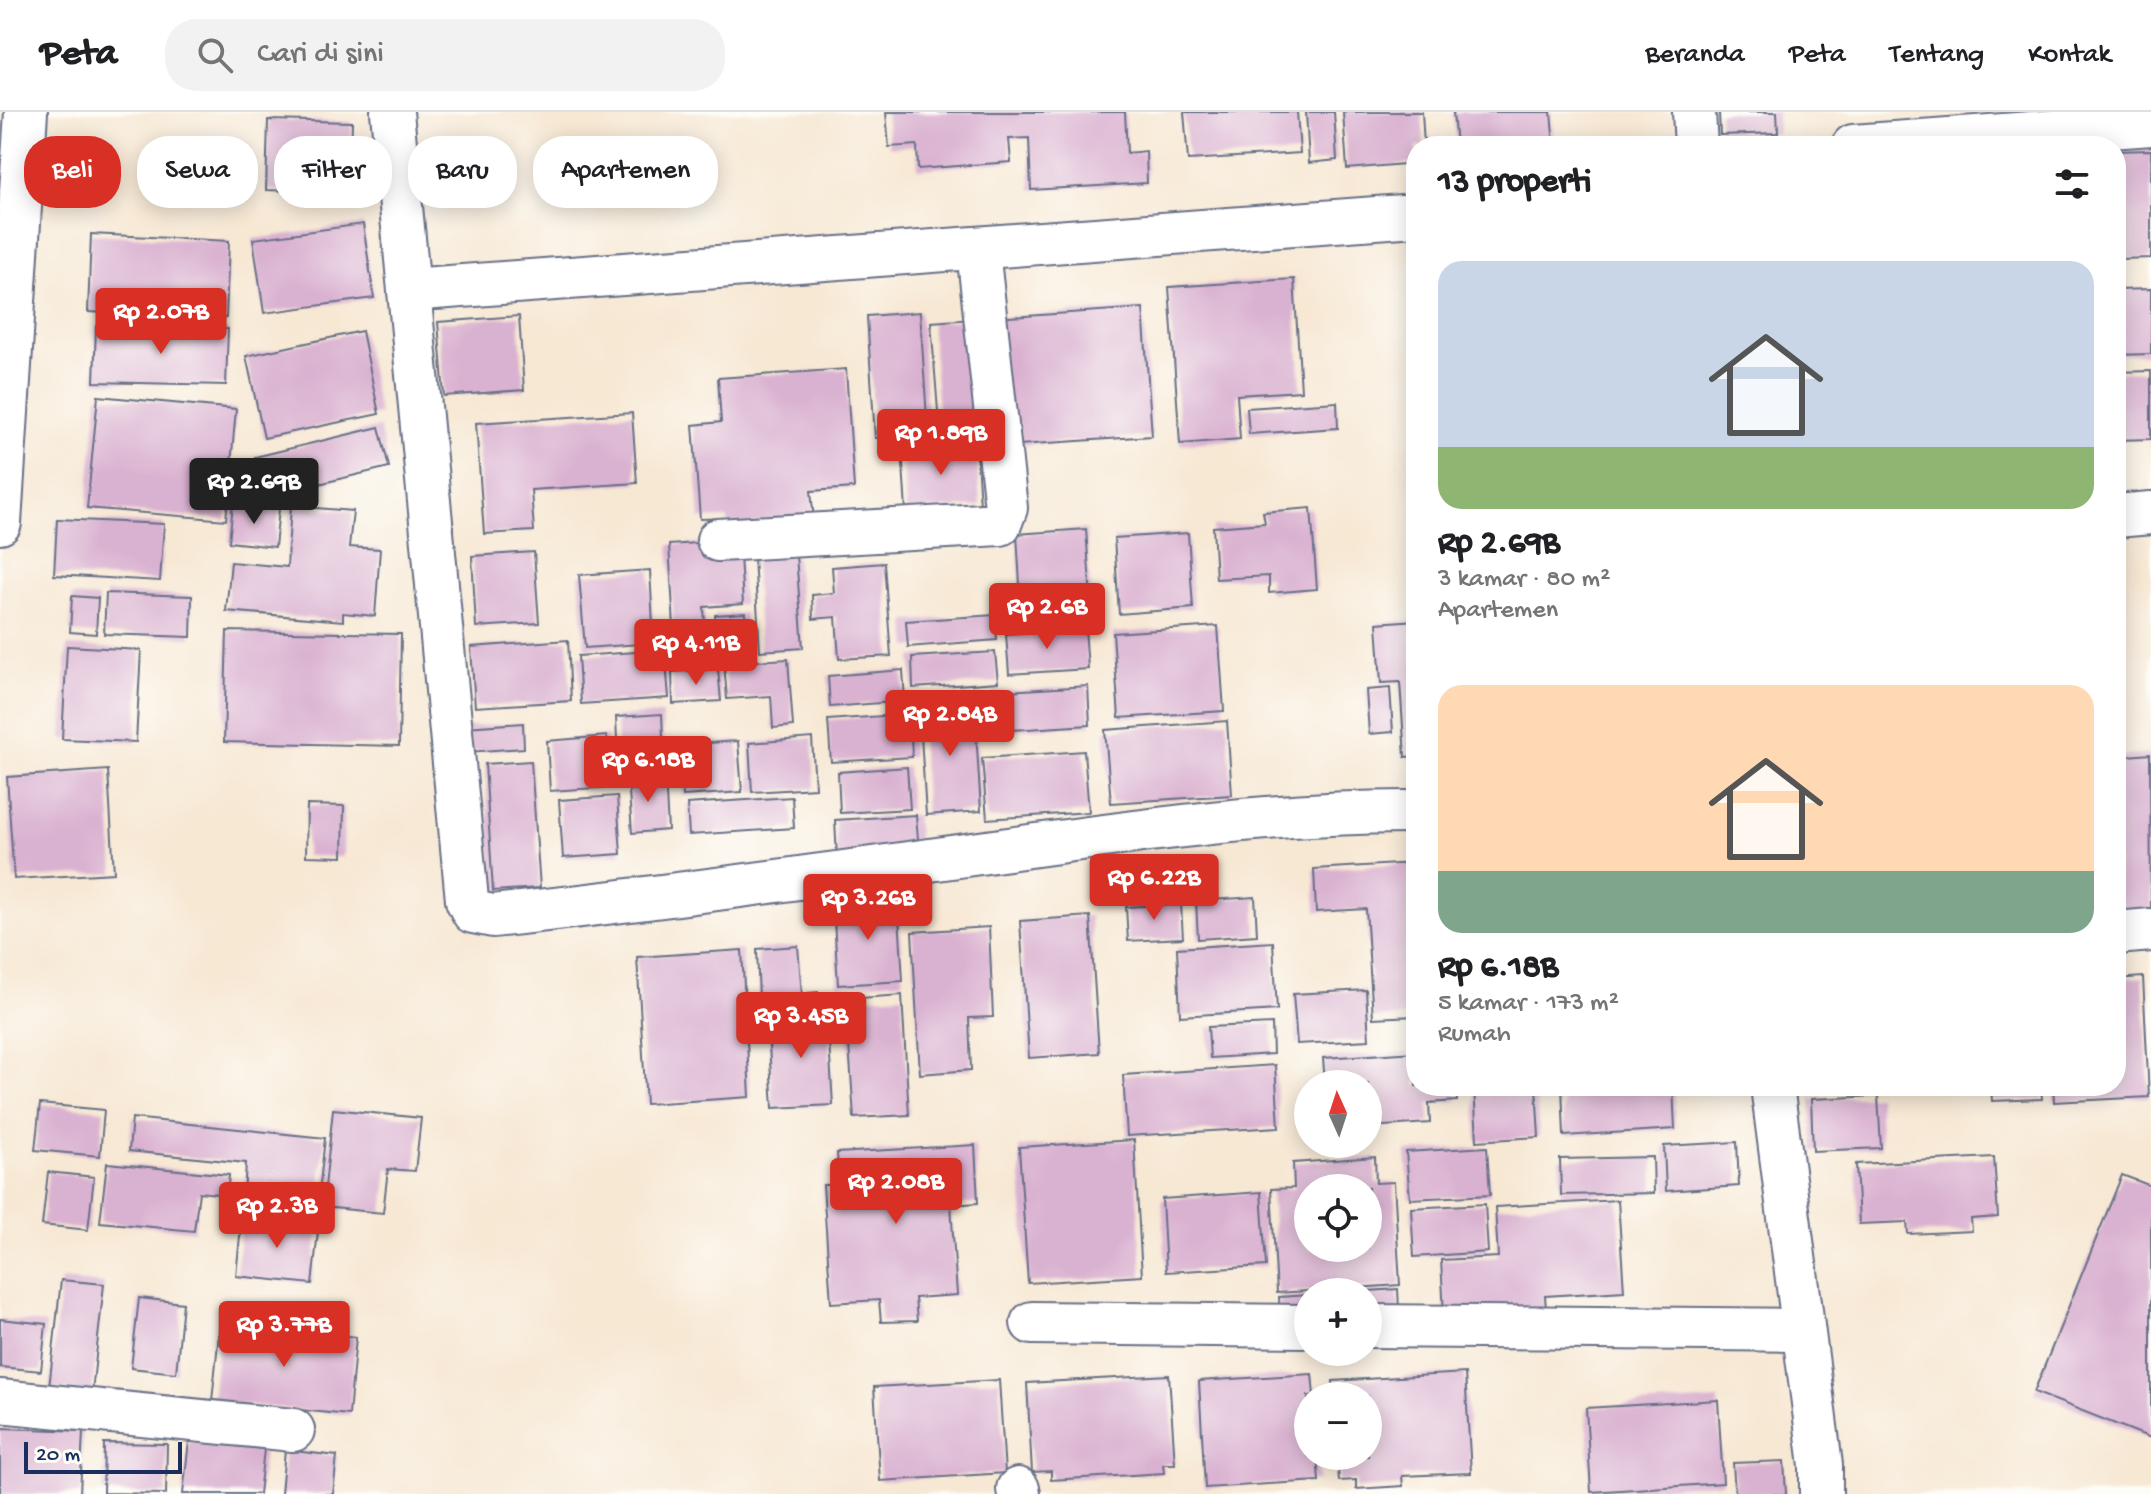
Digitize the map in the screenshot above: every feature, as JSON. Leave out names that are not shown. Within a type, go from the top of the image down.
[{"type":"street","points":[[0,523],[26,112]]},
{"type":"street","points":[[392,112],[467,900],[473,912],[493,916],[654,899],[1225,819],[1327,811],[1406,812]]},
{"type":"street","points":[[1694,112],[1695,136]]},
{"type":"street","points":[[1988,136],[2151,124]]},
{"type":"street","points":[[409,290],[1406,216]]},
{"type":"street","points":[[718,540],[1000,524],[1006,508],[978,250]]},
{"type":"street","points":[[2126,515],[2151,513]]},
{"type":"street","points":[[2126,932],[2151,930]]},
{"type":"street","points":[[1773,1096],[1821,1494]]},
{"type":"street","points":[[1032,1323],[1294,1326]]},
{"type":"street","points":[[1382,1326],[1803,1330]]},
{"type":"street","points":[[0,1401],[293,1430]]},
{"type":"building","points":[[886,112],[1125,112],[1127,153],[1146,151],[1147,183],[1031,190],[1029,138],[1009,139],[1011,162],[918,169],[917,145],[889,147]]},
{"type":"building","points":[[1184,112],[1297,112],[1300,153],[1188,160]]},
{"type":"building","points":[[1306,112],[1334,112],[1337,160],[1309,163]]},
{"type":"building","points":[[1343,112],[1422,112],[1423,136],[1406,136],[1406,164],[1347,169]]},
{"type":"building","points":[[1453,112],[1551,112],[1553,136],[1455,136]]},
{"type":"building","points":[[1719,112],[1777,112],[1778,133],[1720,135]]},
{"type":"building","points":[[268,120],[352,122],[352,136],[274,136],[274,190],[266,190]]},
{"type":"building","points":[[2151,150],[2151,258],[2126,259],[2126,151]]},
{"type":"building","points":[[363,224],[374,298],[264,313],[253,239]]},
{"type":"building","points":[[91,234],[229,241],[226,318],[88,312]]},
{"type":"building","points":[[1294,279],[1301,391],[1237,395],[1240,439],[1180,444],[1169,287]]},
{"type":"building","points":[[2151,289],[2151,354],[2126,355],[2126,290]]},
{"type":"building","points":[[1143,308],[1152,436],[1002,446],[994,318]]},
{"type":"building","points":[[920,312],[928,434],[875,438],[867,316]]},
{"type":"building","points":[[519,316],[524,390],[444,396],[438,322]]},
{"type":"building","points":[[974,319],[981,421],[939,424],[931,322]]},
{"type":"building","points":[[96,326],[228,329],[226,385],[94,382]]},
{"type":"building","points":[[362,331],[379,414],[264,438],[246,356]]},
{"type":"building","points":[[846,369],[854,488],[811,491],[814,520],[728,526],[728,518],[700,519],[693,425],[721,422],[718,378]]},
{"type":"building","points":[[2151,371],[2151,439],[2126,440],[2126,372]]},
{"type":"building","points":[[98,396],[236,409],[226,520],[87,508]]},
{"type":"building","points":[[1337,402],[1338,428],[1249,434],[1247,408]]},
{"type":"building","points":[[632,413],[637,483],[531,490],[534,531],[484,534],[476,423]]},
{"type":"building","points":[[379,427],[389,467],[265,497],[255,457]]},
{"type":"building","points":[[976,443],[980,506],[906,511],[902,448]]},
{"type":"building","points":[[233,504],[279,509],[275,547],[229,542]]},
{"type":"building","points":[[291,506],[353,511],[349,547],[380,549],[375,616],[343,613],[343,621],[226,611],[231,562],[287,567]]},
{"type":"building","points":[[1311,508],[1317,589],[1269,593],[1269,576],[1216,579],[1213,527],[1265,523],[1263,512]]},
{"type":"building","points":[[57,519],[164,524],[160,581],[54,575]]},
{"type":"building","points":[[1086,529],[1092,614],[1022,619],[1017,534]]},
{"type":"building","points":[[1188,533],[1193,608],[1119,614],[1114,538]]},
{"type":"building","points":[[739,540],[743,604],[704,607],[707,658],[676,660],[669,545]]},
{"type":"building","points":[[534,552],[539,623],[476,627],[472,556]]},
{"type":"building","points":[[796,555],[803,648],[760,651],[754,558]]},
{"type":"building","points":[[884,563],[891,656],[839,659],[836,617],[813,619],[812,595],[834,593],[832,567]]},
{"type":"building","points":[[650,570],[654,643],[585,648],[579,575]]},
{"type":"building","points":[[106,593],[192,596],[191,637],[104,634]]},
{"type":"building","points":[[72,596],[98,598],[96,634],[70,632]]},
{"type":"building","points":[[745,613],[747,651],[717,653],[715,615]]},
{"type":"building","points":[[995,615],[997,640],[908,647],[906,621]]},
{"type":"building","points":[[1406,621],[1406,757],[1400,682],[1381,683],[1377,623]]},
{"type":"building","points":[[1218,626],[1224,711],[1119,718],[1113,633]]},
{"type":"building","points":[[1085,628],[1088,669],[1009,674],[1006,634]]},
{"type":"building","points":[[227,631],[401,634],[399,746],[224,742]]},
{"type":"building","points":[[568,640],[571,701],[475,707],[471,647]]},
{"type":"building","points":[[67,646],[141,650],[136,742],[62,739]]},
{"type":"building","points":[[665,650],[669,698],[581,704],[578,656]]},
{"type":"building","points":[[995,652],[998,682],[913,688],[912,657]]},
{"type":"building","points":[[788,659],[793,726],[773,728],[771,696],[727,699],[724,663]]},
{"type":"building","points":[[718,669],[721,701],[673,704],[672,672]]},
{"type":"building","points":[[903,670],[905,701],[830,707],[828,676]]},
{"type":"building","points":[[1088,686],[1090,725],[995,731],[993,692]]},
{"type":"building","points":[[1390,688],[1393,732],[1369,734],[1366,690]]},
{"type":"building","points":[[974,700],[981,811],[926,815],[919,704]]},
{"type":"building","points":[[662,714],[664,761],[618,764],[616,717]]},
{"type":"building","points":[[910,714],[912,757],[831,762],[828,720]]},
{"type":"building","points":[[1227,721],[1232,795],[1111,803],[1105,730]]},
{"type":"building","points":[[523,723],[524,748],[468,752],[465,727]]},
{"type":"building","points":[[607,736],[611,787],[550,791],[547,741]]},
{"type":"building","points":[[812,738],[815,788],[752,792],[749,743]]},
{"type":"building","points":[[738,741],[742,792],[683,796],[679,745]]},
{"type":"building","points":[[1084,751],[1089,812],[987,819],[982,758]]},
{"type":"building","points":[[2150,754],[2151,915],[2126,917],[2126,756]]},
{"type":"building","points":[[531,761],[540,888],[493,891],[485,764]]},
{"type":"building","points":[[907,767],[910,809],[840,813],[838,772]]},
{"type":"building","points":[[108,770],[114,873],[14,879],[7,777]]},
{"type":"building","points":[[665,776],[668,830],[632,833],[628,778]]},
{"type":"building","points":[[617,796],[621,854],[563,858],[559,800]]},
{"type":"building","points":[[792,797],[794,828],[689,835],[687,804]]},
{"type":"building","points":[[307,805],[344,806],[343,857],[306,856]]},
{"type":"building","points":[[916,815],[919,852],[837,858],[835,820]]},
{"type":"building","points":[[1406,863],[1406,1016],[1373,1018],[1366,909],[1316,912],[1314,869]]},
{"type":"building","points":[[1182,872],[1183,895],[1127,898],[1126,876]]},
{"type":"building","points":[[1255,897],[1257,935],[1198,939],[1196,901]]},
{"type":"building","points":[[898,900],[903,981],[838,985],[833,904]]},
{"type":"building","points":[[1181,904],[1183,938],[1128,941],[1126,907]]},
{"type":"building","points":[[1090,916],[1099,1053],[1029,1058],[1020,921]]},
{"type":"building","points":[[989,927],[993,1017],[969,1018],[971,1070],[920,1074],[912,932]]},
{"type":"building","points":[[1273,942],[1277,1010],[1180,1016],[1177,948]]},
{"type":"building","points":[[798,946],[802,996],[759,999],[757,949]]},
{"type":"building","points":[[742,950],[750,1097],[646,1104],[637,957]]},
{"type":"building","points":[[2143,977],[2149,1097],[2054,1102],[2054,1096],[2126,1096],[2126,978]]},
{"type":"building","points":[[1366,990],[1369,1040],[1297,1044],[1293,994]]},
{"type":"building","points":[[818,992],[821,1025],[828,1025],[833,1105],[773,1108],[768,1029],[794,1027],[792,1008],[809,1007],[808,993]]},
{"type":"building","points":[[902,995],[909,1115],[854,1118],[846,999]]},
{"type":"building","points":[[1272,1024],[1273,1054],[1210,1058],[1208,1027]]},
{"type":"building","points":[[1406,1053],[1406,1096],[1457,1096],[1457,1101],[1429,1103],[1430,1123],[1382,1126],[1382,1070],[1324,1070],[1323,1058]]},
{"type":"building","points":[[1275,1065],[1279,1127],[1127,1136],[1123,1075]]},
{"type":"building","points":[[1475,1096],[1537,1096],[1539,1137],[1477,1141]]},
{"type":"building","points":[[1562,1096],[1673,1096],[1675,1129],[1564,1136]]},
{"type":"building","points":[[1878,1096],[1881,1148],[1813,1151],[1811,1099]]},
{"type":"building","points":[[1992,1096],[2042,1096],[2042,1099],[1992,1101]]},
{"type":"building","points":[[40,1104],[104,1110],[100,1156],[35,1150]]},
{"type":"building","points":[[333,1109],[421,1118],[415,1171],[388,1169],[383,1213],[323,1207]]},
{"type":"building","points":[[132,1118],[325,1138],[318,1202],[244,1195],[246,1163],[129,1151]]},
{"type":"building","points":[[1134,1140],[1142,1276],[1028,1283],[1019,1147]]},
{"type":"building","points":[[1737,1142],[1739,1186],[1666,1191],[1664,1146]]},
{"type":"building","points":[[975,1145],[978,1203],[951,1205],[957,1295],[915,1298],[917,1321],[881,1322],[879,1300],[831,1303],[823,1185],[839,1185],[837,1153]]},
{"type":"building","points":[[1487,1147],[1490,1195],[1410,1199],[1406,1152]]},
{"type":"building","points":[[1653,1157],[1654,1193],[1561,1195],[1560,1159]]},
{"type":"building","points":[[1994,1157],[1998,1217],[1971,1219],[1972,1231],[1908,1234],[1907,1222],[1859,1224],[1856,1164]]},
{"type":"building","points":[[1375,1158],[1376,1174],[1294,1174],[1294,1188],[1293,1163]]},
{"type":"building","points":[[107,1163],[229,1175],[227,1195],[199,1192],[194,1231],[100,1222]]},
{"type":"building","points":[[48,1172],[94,1177],[88,1230],[42,1225]]},
{"type":"building","points":[[2122,1175],[2151,1186],[2151,1438],[2034,1392]]},
{"type":"building","points":[[1394,1182],[1400,1285],[1382,1286],[1382,1278],[1294,1278],[1294,1292],[1277,1293],[1271,1189],[1294,1188],[1294,1262],[1382,1262],[1382,1183]]},
{"type":"building","points":[[1261,1192],[1266,1266],[1166,1272],[1162,1199]]},
{"type":"building","points":[[1618,1200],[1624,1291],[1545,1296],[1546,1309],[1444,1314],[1441,1260],[1498,1257],[1495,1207]]},
{"type":"building","points":[[1485,1204],[1488,1252],[1414,1257],[1411,1208]]},
{"type":"building","points":[[242,1216],[319,1223],[312,1284],[236,1276]]},
{"type":"building","points":[[61,1280],[104,1284],[92,1392],[49,1388]]},
{"type":"building","points":[[1398,1289],[1399,1310],[1382,1311],[1382,1290]]},
{"type":"building","points":[[1294,1296],[1294,1316],[1280,1317],[1279,1297]]},
{"type":"building","points":[[139,1298],[183,1303],[176,1373],[131,1368]]},
{"type":"building","points":[[0,1319],[46,1324],[41,1371],[0,1367]]},
{"type":"building","points":[[220,1323],[356,1337],[349,1415],[212,1401]]},
{"type":"building","points":[[1465,1373],[1471,1473],[1402,1476],[1403,1486],[1356,1489],[1356,1480],[1339,1481],[1338,1470],[1382,1470],[1382,1382],[1333,1381]]},
{"type":"building","points":[[1312,1374],[1313,1382],[1294,1382],[1294,1470],[1318,1470],[1319,1481],[1205,1488],[1199,1381]]},
{"type":"building","points":[[1169,1375],[1175,1464],[1163,1464],[1164,1473],[1051,1480],[1051,1471],[1032,1472],[1027,1383]]},
{"type":"building","points":[[999,1380],[1005,1473],[880,1481],[874,1387]]},
{"type":"building","points":[[1718,1400],[1723,1483],[1591,1492],[1586,1408]]},
{"type":"building","points":[[0,1428],[83,1431],[80,1494],[0,1494]]},
{"type":"building","points":[[189,1441],[264,1449],[259,1494],[183,1494]]},
{"type":"building","points":[[104,1443],[167,1444],[166,1494],[103,1493]]},
{"type":"building","points":[[285,1450],[337,1456],[333,1494],[281,1494]]},
{"type":"building","points":[[1784,1461],[1786,1494],[1735,1494],[1733,1463]]}]
